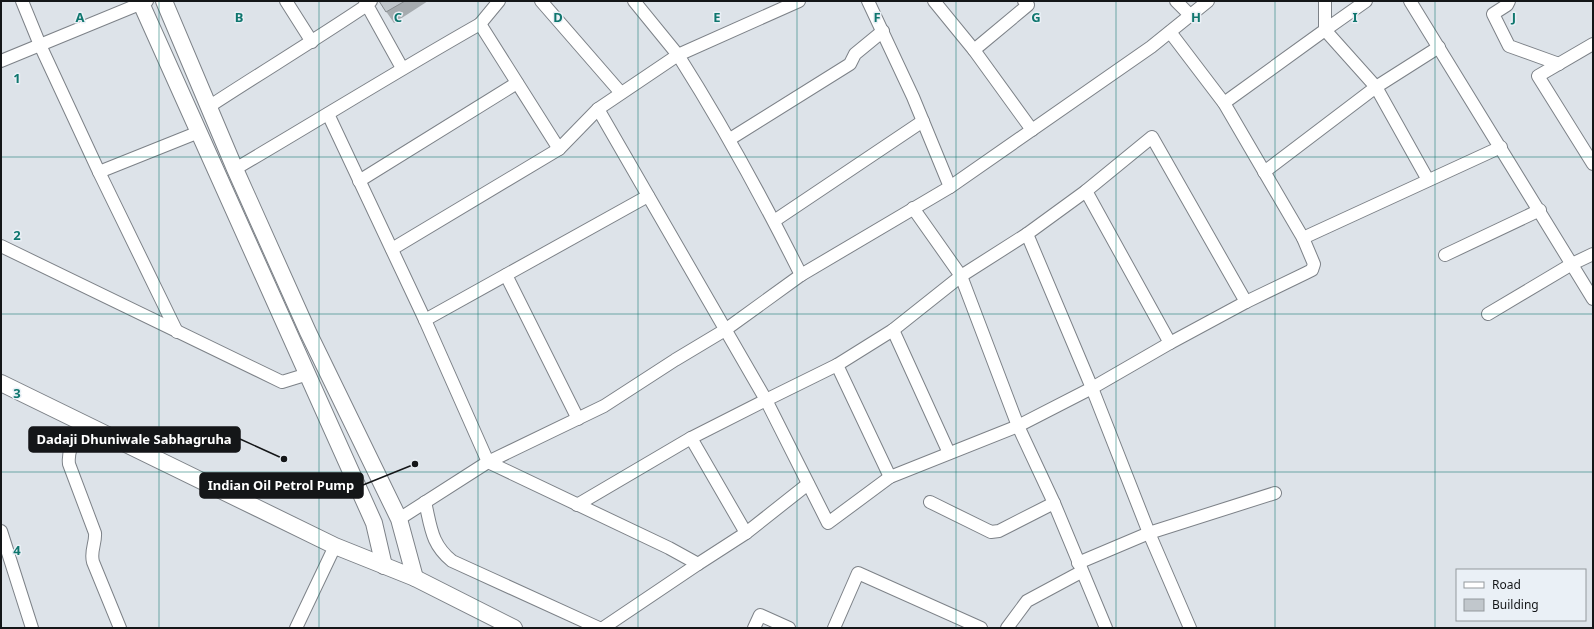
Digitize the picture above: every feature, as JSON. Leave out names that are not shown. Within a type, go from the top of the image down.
[{"type":"street","points":[[22,1],[40,45],[99,172],[176,332]]},
{"type":"street","points":[[164,1],[210,106],[235,169],[308,332],[398,519],[415,578]]},
{"type":"street","points":[[286,1],[312,42]]},
{"type":"street","points":[[235,169],[402,68],[480,24],[499,1]]},
{"type":"street","points":[[541,1],[621,93]]},
{"type":"street","points":[[634,1],[678,55],[730,139],[774,220],[801,275]]},
{"type":"street","points":[[392,250],[559,149],[598,109],[678,55],[799,1]]},
{"type":"street","points":[[868,1],[923,121],[950,187]]},
{"type":"street","points":[[934,1],[974,50],[1032,130]]},
{"type":"street","points":[[1176,1],[1190,15]]},
{"type":"street","points":[[398,519],[488,462],[604,406],[725,330],[801,275],[950,187],[1151,48],[1208,1]]},
{"type":"street","points":[[1325,1],[1325,30],[1376,87],[1428,180]]},
{"type":"street","points":[[1224,103],[1366,1]]},
{"type":"street","points":[[1410,1],[1593,298]]},
{"type":"street","points":[[1509,1],[1507,5],[1493,14],[1509,46],[1559,64]]},
{"type":"street","points":[[1,62],[143,2],[199,132],[374,523],[384,566]]},
{"type":"street","points":[[210,106],[282,59],[312,42],[368,2],[402,68]]},
{"type":"street","points":[[974,50],[1028,2]]},
{"type":"street","points":[[480,24],[559,149]]},
{"type":"street","points":[[730,139],[850,64],[855,54],[883,31]]},
{"type":"street","points":[[598,109],[766,400],[828,523],[890,477],[1018,426],[1092,388],[1170,343],[1246,302],[1312,270],[1314,264],[1303,238],[1224,103],[1170,32]]},
{"type":"street","points":[[1593,44],[1538,76],[1593,164]]},
{"type":"street","points":[[1264,172],[1376,87],[1439,47]]},
{"type":"street","points":[[359,181],[517,83]]},
{"type":"street","points":[[328,114],[425,320],[488,462],[698,564]]},
{"type":"street","points":[[774,220],[923,121]]},
{"type":"street","points":[[99,172],[199,132]]},
{"type":"street","points":[[578,505],[691,438],[837,365],[893,330],[961,276],[1027,234],[1086,190],[1152,136],[1246,302]]},
{"type":"street","points":[[1303,238],[1501,147]]},
{"type":"street","points":[[1086,190],[1170,343]]},
{"type":"street","points":[[425,320],[648,196]]},
{"type":"street","points":[[914,208],[961,276],[1018,426],[1054,503],[1106,628]]},
{"type":"street","points":[[1445,255],[1540,210]]},
{"type":"street","points":[[1027,234],[1092,388],[1149,533],[1190,628]]},
{"type":"street","points":[[1,246],[282,382],[308,374]]},
{"type":"street","points":[[1488,314],[1572,264],[1593,254]]},
{"type":"street","points":[[506,275],[578,419]]},
{"type":"street","points":[[893,330],[949,453]]},
{"type":"street","points":[[837,365],[890,477]]},
{"type":"street","points":[[1,383],[335,546],[415,578],[514,628]]},
{"type":"street","points":[[83,422],[70,450],[68,456],[69,464],[95,533],[91,552],[92,562],[120,628]]},
{"type":"street","points":[[691,438],[746,533]]},
{"type":"street","points":[[603,628],[746,533],[808,484]]},
{"type":"street","points":[[1007,628],[1027,601],[1080,568],[1149,533],[1275,493]]},
{"type":"street","points":[[425,502],[434,539],[440,552],[452,561],[599,628]]},
{"type":"street","points":[[930,502],[991,532],[999,531],[1054,503]]},
{"type":"street","points":[[1,531],[32,628]]},
{"type":"street","points":[[296,628],[335,546]]},
{"type":"street","points":[[834,628],[858,573],[981,628]]},
{"type":"street","points":[[754,628],[760,615],[789,628]]},
{"type":"building","points":[[379,1],[405,1],[386,12]]},
{"type":"place","name":"Dadaji Dhuniwale Sabhagruha","points":[[284,459]]},
{"type":"place","name":"Indian Oil Petrol Pump","points":[[415,464]]}]
